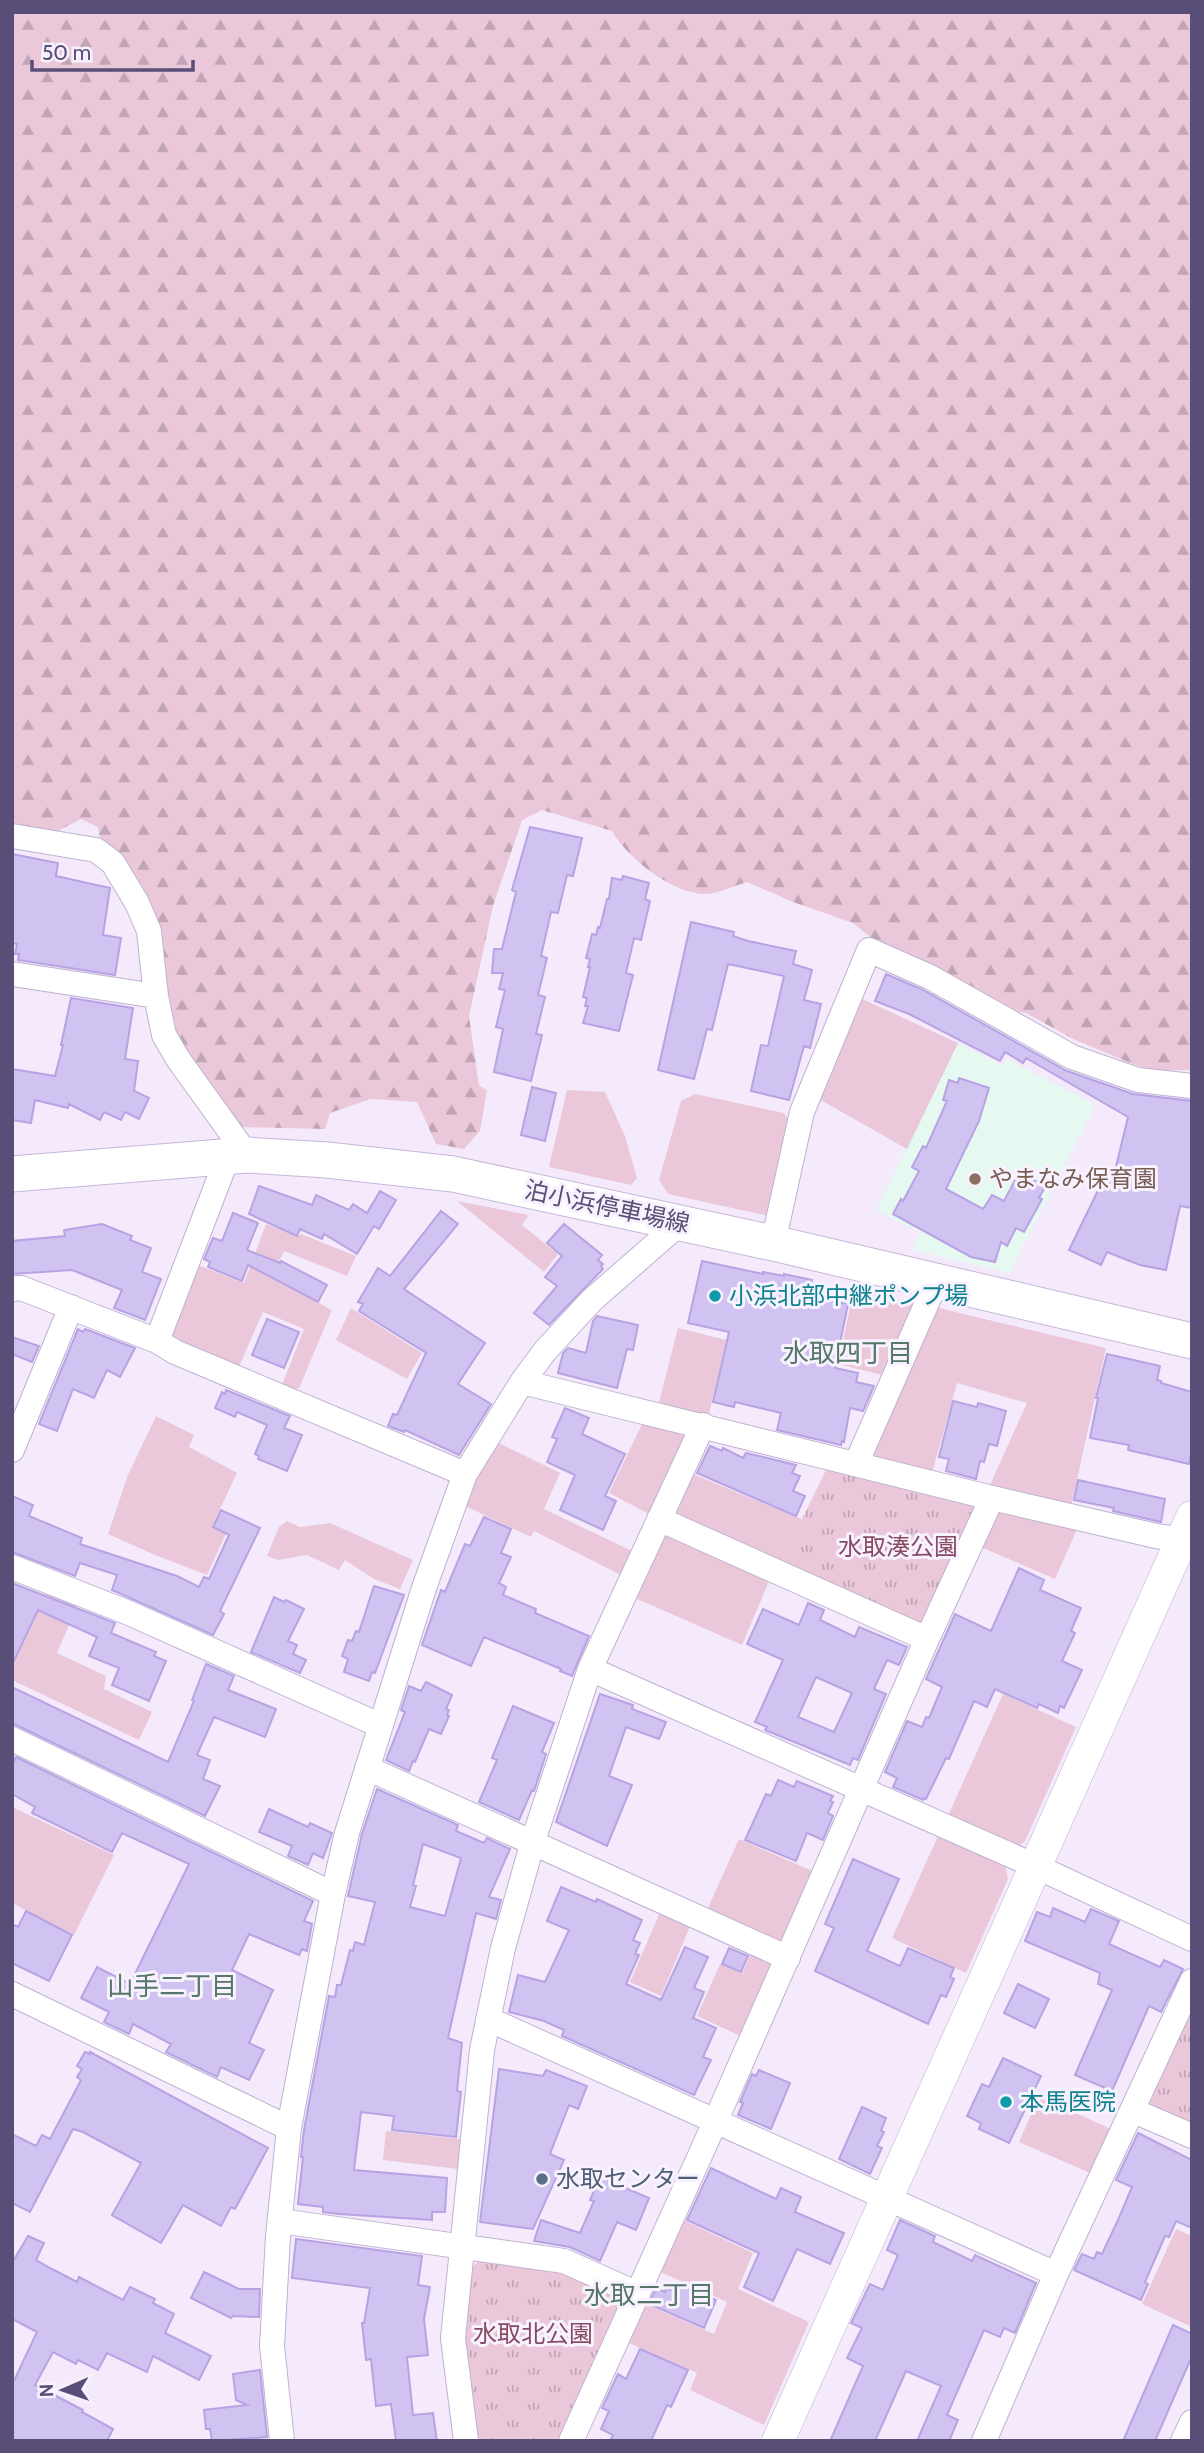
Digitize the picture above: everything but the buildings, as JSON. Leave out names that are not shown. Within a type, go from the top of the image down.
[{"type":"main road","name":"泊小浜停車場線","points":[[12,1174],[237,1156],[353,1162],[453,1174],[937,1280],[1192,1341]]},
{"type":"street","points":[[12,836],[96,850],[113,863],[137,903],[149,932],[156,996],[164,1035],[237,1156],[157,1341]]},
{"type":"street","points":[[773,1243],[802,1112],[869,950],[930,977],[1072,1057],[1138,1080],[1192,1086]]},
{"type":"street","points":[[12,974],[156,996]]},
{"type":"street","points":[[282,2441],[272,2346],[289,2128],[333,1895],[347,1833],[379,1725],[465,1474],[522,1382],[545,1351],[592,1300],[680,1223]]},
{"type":"street","points":[[856,1464],[937,1280]]},
{"type":"street","points":[[12,1289],[21,1288],[157,1341],[199,1363],[465,1474]]},
{"type":"street","points":[[12,1450],[71,1307]]},
{"type":"street","points":[[522,1382],[1156,1536],[1189,1532]]},
{"type":"street","points":[[466,2441],[453,2338],[482,2050],[503,1948],[533,1841],[590,1669],[703,1425]]},
{"type":"street","points":[[571,2441],[992,1498]]},
{"type":"street","points":[[659,1519],[927,1639]]},
{"type":"street","points":[[778,2441],[1035,1866],[1189,1532]]},
{"type":"street","points":[[12,1566],[129,1613],[379,1725]]},
{"type":"street","points":[[590,1669],[1035,1866],[1192,1939]]},
{"type":"street","points":[[12,1739],[333,1895]]},
{"type":"street","points":[[367,1768],[788,1958]]},
{"type":"street","points":[[985,2441],[1056,2274],[1134,2111],[1192,1981]]},
{"type":"street","points":[[12,1994],[289,2128]]},
{"type":"street","points":[[488,2019],[1056,2274]]},
{"type":"street","points":[[1134,2111],[1192,2136]]},
{"type":"street","points":[[280,2221],[564,2261],[638,2294]]},
{"type":"street","points":[[1183,2441],[1192,2422]]},
{"type":"shaded area","name":"やまなみ保育園","points":[[958,1043],[1003,1066],[1007,1059],[1096,1105],[1009,1273],[913,1250],[920,1232],[876,1210]]},
{"type":"green space","points":[[12,12],[1192,12],[1192,1070],[1151,1070],[1073,1039],[1026,1013],[1010,1010],[880,945],[853,923],[747,882],[709,894],[678,888],[639,863],[612,831],[542,810],[522,820],[493,906],[469,1016],[479,1086],[487,1090],[480,1131],[464,1149],[436,1144],[417,1102],[371,1099],[330,1113],[325,1129],[238,1127],[175,1037],[165,997],[100,840],[98,827],[81,819],[56,832],[12,826]]},
{"type":"green space","points":[[860,998],[958,1043],[907,1149],[819,1099]]},
{"type":"green space","points":[[567,1090],[605,1092],[625,1136],[637,1178],[631,1185],[549,1167]]},
{"type":"green space","points":[[695,1094],[784,1113],[791,1123],[769,1216],[668,1194],[659,1180],[681,1101]]},
{"type":"green space","points":[[457,1201],[529,1215],[522,1225],[558,1254],[544,1272]]},
{"type":"green space","points":[[266,1224],[298,1236],[301,1234],[356,1256],[347,1276],[284,1251],[271,1278],[332,1310],[299,1388],[285,1392],[280,1390],[304,1329],[263,1312],[237,1371],[174,1344],[170,1335],[198,1265],[244,1283]]},
{"type":"green space","points":[[854,1289],[918,1304],[886,1376],[838,1364]]},
{"type":"green space","points":[[935,1307],[1106,1348],[1071,1507],[989,1487],[1027,1403],[957,1383],[932,1473],[878,1460],[872,1451]]},
{"type":"green space","points":[[351,1308],[422,1353],[407,1379],[336,1340]]},
{"type":"green space","points":[[678,1328],[726,1340],[708,1418],[658,1406]]},
{"type":"green space","points":[[156,1416],[194,1435],[189,1447],[237,1473],[212,1526],[226,1533],[207,1575],[108,1534],[128,1475]]},
{"type":"green space","points":[[643,1422],[680,1426],[686,1441],[651,1515],[609,1493]]},
{"type":"green space","points":[[495,1441],[560,1473],[544,1509],[634,1552],[623,1576],[534,1531],[531,1537],[463,1505]]},
{"type":"green space","name":"水取湊公園","points":[[828,1466],[970,1502],[979,1515],[924,1626],[781,1562]]},
{"type":"green space","points":[[690,1473],[802,1519],[781,1562],[676,1516],[675,1506]]},
{"type":"green space","points":[[995,1511],[1078,1527],[1055,1579],[976,1545]]},
{"type":"green space","points":[[287,1521],[300,1527],[330,1523],[413,1560],[400,1589],[374,1579],[345,1560],[339,1570],[307,1555],[278,1560],[267,1556],[279,1527]]},
{"type":"green space","points":[[668,1534],[770,1579],[742,1645],[633,1597],[661,1535]]},
{"type":"green space","points":[[48,1586],[80,1599],[57,1653],[106,1676],[104,1689],[152,1712],[139,1740],[12,1680],[12,1666]]},
{"type":"green space","points":[[1003,1694],[1076,1727],[1025,1841],[1015,1849],[947,1818]]},
{"type":"green space","points":[[12,1807],[114,1855],[74,1935],[12,1903]]},
{"type":"green space","points":[[938,1836],[1005,1865],[1008,1879],[966,1973],[892,1938]]},
{"type":"green space","points":[[739,1839],[817,1873],[788,1940],[779,1944],[707,1910]]},
{"type":"green space","points":[[661,1910],[691,1924],[661,1996],[630,1982]]},
{"type":"green space","points":[[752,1951],[767,1957],[775,1971],[745,2038],[697,2016],[720,1964],[742,1974]]},
{"type":"green space","points":[[1192,2003],[1192,2126],[1154,2109],[1148,2099]]},
{"type":"green space","points":[[1039,2096],[1115,2131],[1095,2175],[1019,2142]]},
{"type":"green space","points":[[386,2131],[461,2139],[458,2169],[383,2160]]},
{"type":"green space","points":[[679,2218],[753,2253],[738,2289],[809,2322],[764,2425],[690,2390],[697,2373],[624,2341],[641,2302],[714,2334],[727,2302],[656,2270]]},
{"type":"green space","points":[[1176,2229],[1192,2236],[1192,2327],[1142,2304]]},
{"type":"green space","name":"水取北公園","points":[[482,2258],[562,2270],[616,2295],[619,2304],[558,2441],[479,2441],[465,2335],[473,2266]]},
{"type":"place","name":"やまなみ保育園","points":[[975,1179]]},
{"type":"place","name":"小浜北部中継ポンプ場","points":[[715,1296]]},
{"type":"place","name":"本馬医院","points":[[1006,2102]]},
{"type":"place","name":"水取センター","points":[[542,2179]]},
{"type":"district","name":"水取四丁目","points":[[848,1353]]},
{"type":"district","name":"山手二丁目","points":[[172,1986]]},
{"type":"district","name":"水取二丁目","points":[[649,2295]]}]
